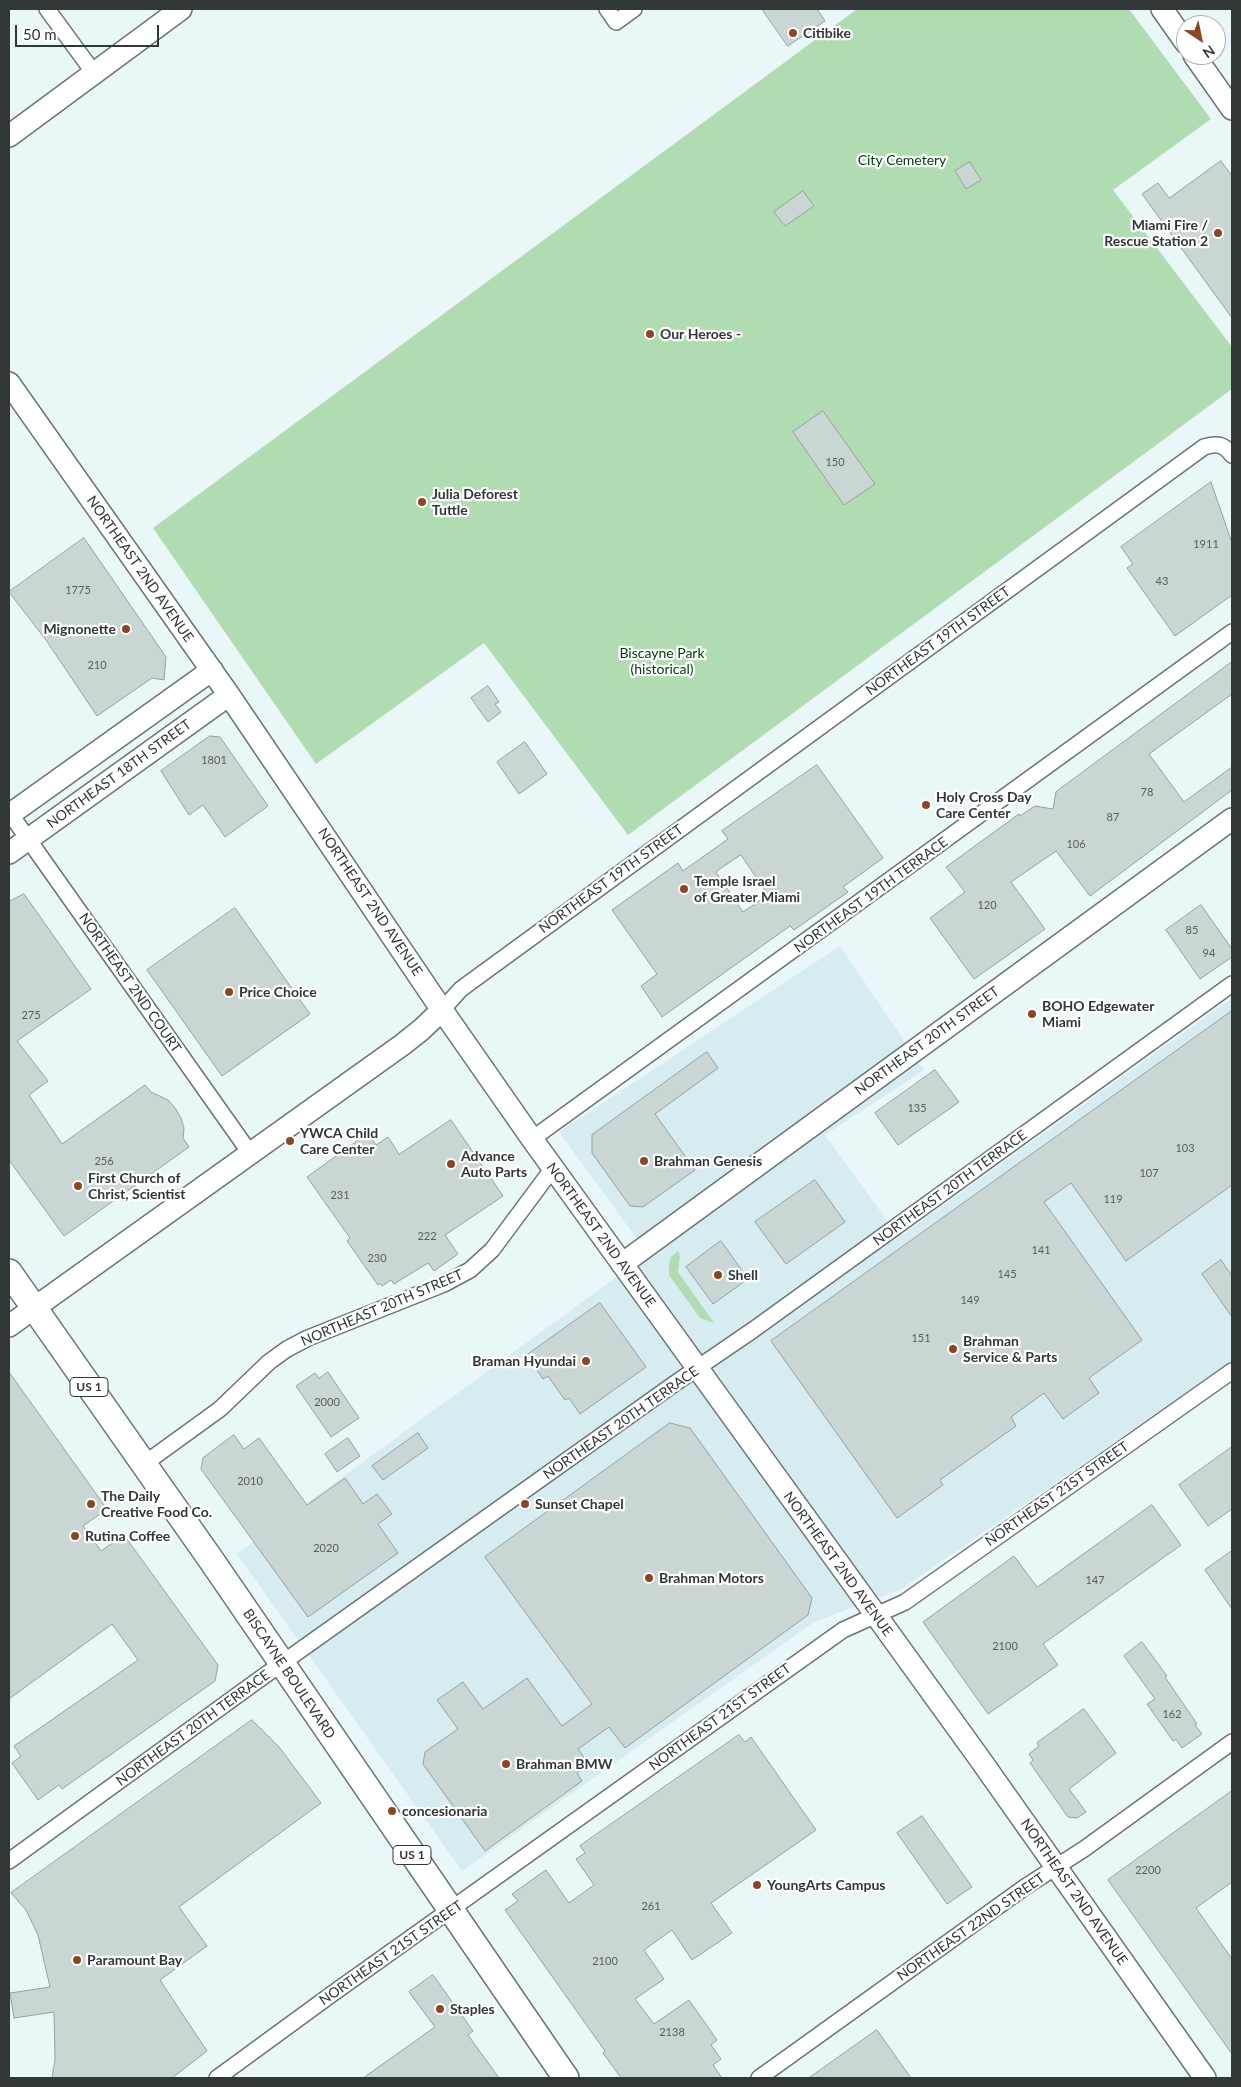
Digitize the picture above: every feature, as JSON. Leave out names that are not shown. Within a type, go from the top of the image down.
[{"type":"main road","points":[[9,136],[181,9]]},
{"type":"main road","points":[[1162,9],[1176,29]]},
{"type":"main road","points":[[1201,65],[1232,109]]},
{"type":"main road","name":"NORTHEAST 2ND AVENUE","points":[[9,383],[212,670],[442,1010],[532,1139],[1206,2078]]},
{"type":"main road","points":[[9,814],[212,670]]},
{"type":"main road","name":"NORTHEAST 18TH STREET","points":[[9,853],[229,695]]},
{"type":"main road","name":"NORTHEAST 20TH STREET","points":[[622,1264],[1232,819]]},
{"type":"main road","name":"NORTHEAST 19TH STREET","points":[[9,1326],[402,1045],[442,1010]]},
{"type":"main road","name":"BISCAYNE BOULEVARD","points":[[9,1272],[144,1464],[566,2078]]},
{"type":"street","points":[[47,9],[94,73]]},
{"type":"street","points":[[607,9],[616,22],[634,9]]},
{"type":"street","name":"NORTHEAST 19TH STREET","points":[[442,1010],[461,989],[1204,447],[1221,444],[1232,455]]},
{"type":"street","name":"NORTHEAST 19TH TERRACE","points":[[532,1139],[1232,632]]},
{"type":"street","name":"NORTHEAST 2ND COURT","points":[[9,814],[250,1153]]},
{"type":"street","name":"NORTHEAST 20TH TERRACE","points":[[9,1861],[281,1664],[697,1369],[1232,984]]},
{"type":"street","name":"NORTHEAST 20TH STREET","points":[[144,1464],[220,1409],[263,1368],[287,1349],[308,1338],[444,1284],[470,1270],[492,1250],[553,1168]]},
{"type":"street","name":"NORTHEAST 21ST STREET","points":[[217,2078],[843,1630],[905,1602],[1232,1371]]},
{"type":"street","name":"NORTHEAST 22ND STREET","points":[[759,2078],[1025,1887],[1084,1849],[1232,1742]]},
{"type":"shaded area","points":[[840,946],[924,1070],[825,1135],[899,1237],[1232,998],[1232,1361],[900,1590],[814,1622],[462,1871],[237,1554],[648,1254],[559,1132]]},
{"type":"green space","name":"City Cemetery","points":[[857,9],[1129,9],[1211,119],[1113,190],[1232,347],[1232,389],[628,835],[484,643],[316,764],[153,528]]},
{"type":"green space","points":[[678,1251],[680,1256],[678,1272],[714,1323],[700,1318],[669,1275],[671,1257]]},
{"type":"building","name":"Citibike","points":[[762,9],[817,9],[825,21],[788,46]]},
{"type":"building","points":[[1221,161],[1232,176],[1232,318],[1142,194],[1158,183],[1169,198]]},
{"type":"building","points":[[970,162],[981,180],[966,189],[955,171]]},
{"type":"building","points":[[803,191],[814,206],[785,226],[774,212]]},
{"type":"building","points":[[823,411],[875,484],[844,505],[793,432]]},
{"type":"building","points":[[1211,482],[1232,543],[1232,595],[1175,636],[1127,568],[1133,564],[1121,547]]},
{"type":"building","points":[[84,538],[166,657],[164,680],[152,678],[97,716],[46,640],[9,592]]},
{"type":"building","points":[[1232,662],[1232,694],[1149,754],[1184,802],[1232,767],[1232,790],[1090,896],[1056,851],[1011,882],[1045,929],[974,979],[930,918],[965,892],[946,867],[1019,814],[1020,816],[1035,806],[1053,809],[1056,792]]},
{"type":"building","points":[[488,686],[499,702],[495,704],[501,712],[488,722],[471,698]]},
{"type":"building","points":[[210,736],[220,737],[268,806],[225,837],[203,805],[189,815],[161,771]]},
{"type":"building","points":[[525,742],[547,774],[519,794],[497,762]]},
{"type":"building","name":"Temple Israel of Greater Miami","points":[[817,765],[883,858],[843,887],[848,892],[794,930],[790,926],[662,1017],[641,986],[657,974],[612,910],[678,863],[683,871],[728,839],[722,831]],"holes":[[[741,855],[768,895],[743,912],[716,872]]]},
{"type":"building","points":[[24,894],[91,989],[17,1041],[48,1081],[29,1095],[62,1144],[145,1085],[151,1092],[168,1100],[175,1108],[184,1128],[183,1138],[189,1147],[64,1236],[9,1160],[9,902]]},
{"type":"building","points":[[1201,905],[1232,949],[1232,957],[1200,979],[1166,930]]},
{"type":"building","name":"Price Choice","points":[[235,908],[310,1014],[222,1076],[147,970]]},
{"type":"building","name":"Brahman Service & Parts","points":[[1232,1011],[1232,1185],[1126,1261],[1071,1183],[1044,1202],[1142,1340],[1089,1378],[1099,1393],[1063,1419],[1044,1393],[1011,1417],[1016,1426],[940,1480],[943,1485],[897,1518],[771,1341]]},
{"type":"building","name":"Brahman Genesis","points":[[707,1052],[718,1068],[655,1114],[695,1170],[643,1207],[630,1206],[592,1153],[592,1135]]},
{"type":"building","points":[[935,1070],[959,1102],[898,1145],[875,1113]]},
{"type":"building","points":[[451,1120],[503,1196],[445,1235],[458,1254],[434,1271],[428,1263],[394,1284],[391,1280],[382,1286],[380,1283],[378,1285],[347,1241],[350,1238],[307,1177],[368,1133],[376,1145],[388,1137],[399,1154]]},
{"type":"building","points":[[815,1180],[845,1222],[786,1264],[755,1222]]},
{"type":"building","points":[[721,1241],[748,1279],[713,1304],[686,1267]]},
{"type":"building","points":[[1221,1260],[1232,1276],[1232,1317],[1202,1274]]},
{"type":"building","name":"Braman Hyundai","points":[[600,1303],[646,1367],[580,1414],[569,1398],[565,1400],[548,1376],[543,1379],[527,1355]]},
{"type":"building","points":[[9,1372],[107,1509],[83,1526],[101,1551],[124,1535],[218,1665],[215,1681],[62,1789],[59,1785],[38,1800],[12,1763],[21,1756],[14,1746],[138,1660],[112,1624],[9,1699]]},
{"type":"building","points":[[328,1372],[359,1418],[331,1437],[296,1386],[315,1373],[319,1378]]},
{"type":"building","name":"Brahman Motors","points":[[670,1423],[690,1428],[812,1598],[808,1615],[625,1748],[609,1727],[578,1749],[589,1764],[577,1773],[582,1781],[485,1851],[423,1764],[425,1752],[458,1729],[437,1700],[463,1682],[483,1709],[527,1678],[562,1726],[592,1704],[485,1557]]},
{"type":"building","points":[[418,1433],[428,1448],[383,1480],[372,1466]]},
{"type":"building","points":[[234,1435],[244,1449],[259,1438],[307,1505],[345,1478],[363,1504],[377,1494],[392,1514],[378,1524],[398,1553],[308,1617],[201,1469],[203,1458]]},
{"type":"building","points":[[348,1438],[360,1456],[337,1472],[325,1454]]},
{"type":"building","points":[[1232,1447],[1232,1509],[1208,1526],[1179,1485]]},
{"type":"building","points":[[1152,1505],[1181,1545],[1043,1644],[1058,1665],[988,1714],[923,1622],[1014,1556],[1037,1587]]},
{"type":"building","points":[[1232,1551],[1232,1609],[1205,1570]]},
{"type":"building","points":[[1142,1642],[1167,1676],[1165,1677],[1202,1734],[1182,1748],[1176,1739],[1173,1741],[1147,1704],[1155,1699],[1124,1656]]},
{"type":"building","points":[[1084,1709],[1116,1753],[1069,1789],[1086,1812],[1077,1818],[1068,1817],[1030,1763],[1033,1760],[1029,1754],[1039,1746],[1037,1743]]},
{"type":"building","points":[[252,1720],[279,1747],[321,1803],[179,1907],[207,1946],[160,1980],[207,2051],[172,2078],[52,2078],[55,2060],[54,2012],[14,2018],[10,1993],[50,1987],[38,1935],[26,1910],[11,1893]]},
{"type":"building","points":[[739,1735],[745,1742],[751,1737],[816,1830],[711,1903],[732,1933],[692,1960],[672,1930],[644,1950],[664,1979],[635,1999],[654,2024],[689,2000],[717,2040],[711,2045],[721,2059],[713,2065],[722,2078],[621,2078],[603,2053],[605,2051],[505,1910],[518,1901],[512,1894],[546,1870],[569,1903],[594,1885],[576,1859],[585,1853],[580,1846]]},
{"type":"building","points":[[1232,1791],[1232,1882],[1196,1908],[1232,1959],[1232,2054],[1108,1880]]},
{"type":"building","points":[[922,1816],[972,1887],[947,1904],[897,1833]]},
{"type":"building","name":"Staples","points":[[433,1975],[473,2031],[468,2035],[499,2078],[363,2078],[435,2027],[409,1992]]},
{"type":"building","points":[[877,2030],[911,2078],[809,2078]]},
{"type":"place","name":"Citibike","points":[[793,33]]},
{"type":"place","name":"Miami Fire / Rescue Station 2","points":[[1218,233]]},
{"type":"place","name":"Our Heroes -","points":[[650,334]]},
{"type":"place","name":"Julia Deforest Tuttle","points":[[422,502]]},
{"type":"place","name":"Mignonette","points":[[126,629]]},
{"type":"place","name":"Holy Cross Day Care Center","points":[[926,805]]},
{"type":"place","name":"Temple Israel of Greater Miami","points":[[684,889]]},
{"type":"place","name":"Price Choice","points":[[229,992]]},
{"type":"place","name":"BOHO Edgewater Miami","points":[[1032,1014]]},
{"type":"place","name":"YWCA Child Care Center","points":[[290,1141]]},
{"type":"place","name":"Brahman Genesis","points":[[644,1161]]},
{"type":"place","name":"Advance Auto Parts","points":[[451,1164]]},
{"type":"place","name":"First Church of Christ, Scientist","points":[[78,1186]]},
{"type":"place","name":"Shell","points":[[718,1275]]},
{"type":"place","name":"Brahman Service & Parts","points":[[953,1349]]},
{"type":"place","name":"Braman Hyundai","points":[[586,1361]]},
{"type":"place","name":"The Daily Creative Food Co.","points":[[91,1504]]},
{"type":"place","name":"Sunset Chapel","points":[[525,1504]]},
{"type":"place","name":"Rutina Coffee","points":[[75,1536]]},
{"type":"place","name":"Brahman Motors","points":[[649,1578]]},
{"type":"place","name":"Brahman BMW","points":[[506,1764]]},
{"type":"place","name":"concesionaria","points":[[392,1811]]},
{"type":"place","name":"YoungArts Campus","points":[[757,1885]]},
{"type":"place","name":"Paramount Bay","points":[[77,1960]]},
{"type":"place","name":"Staples","points":[[440,2009]]},
{"type":"park label","name":"Biscayne Park (historical)","points":[[662,662]]}]
